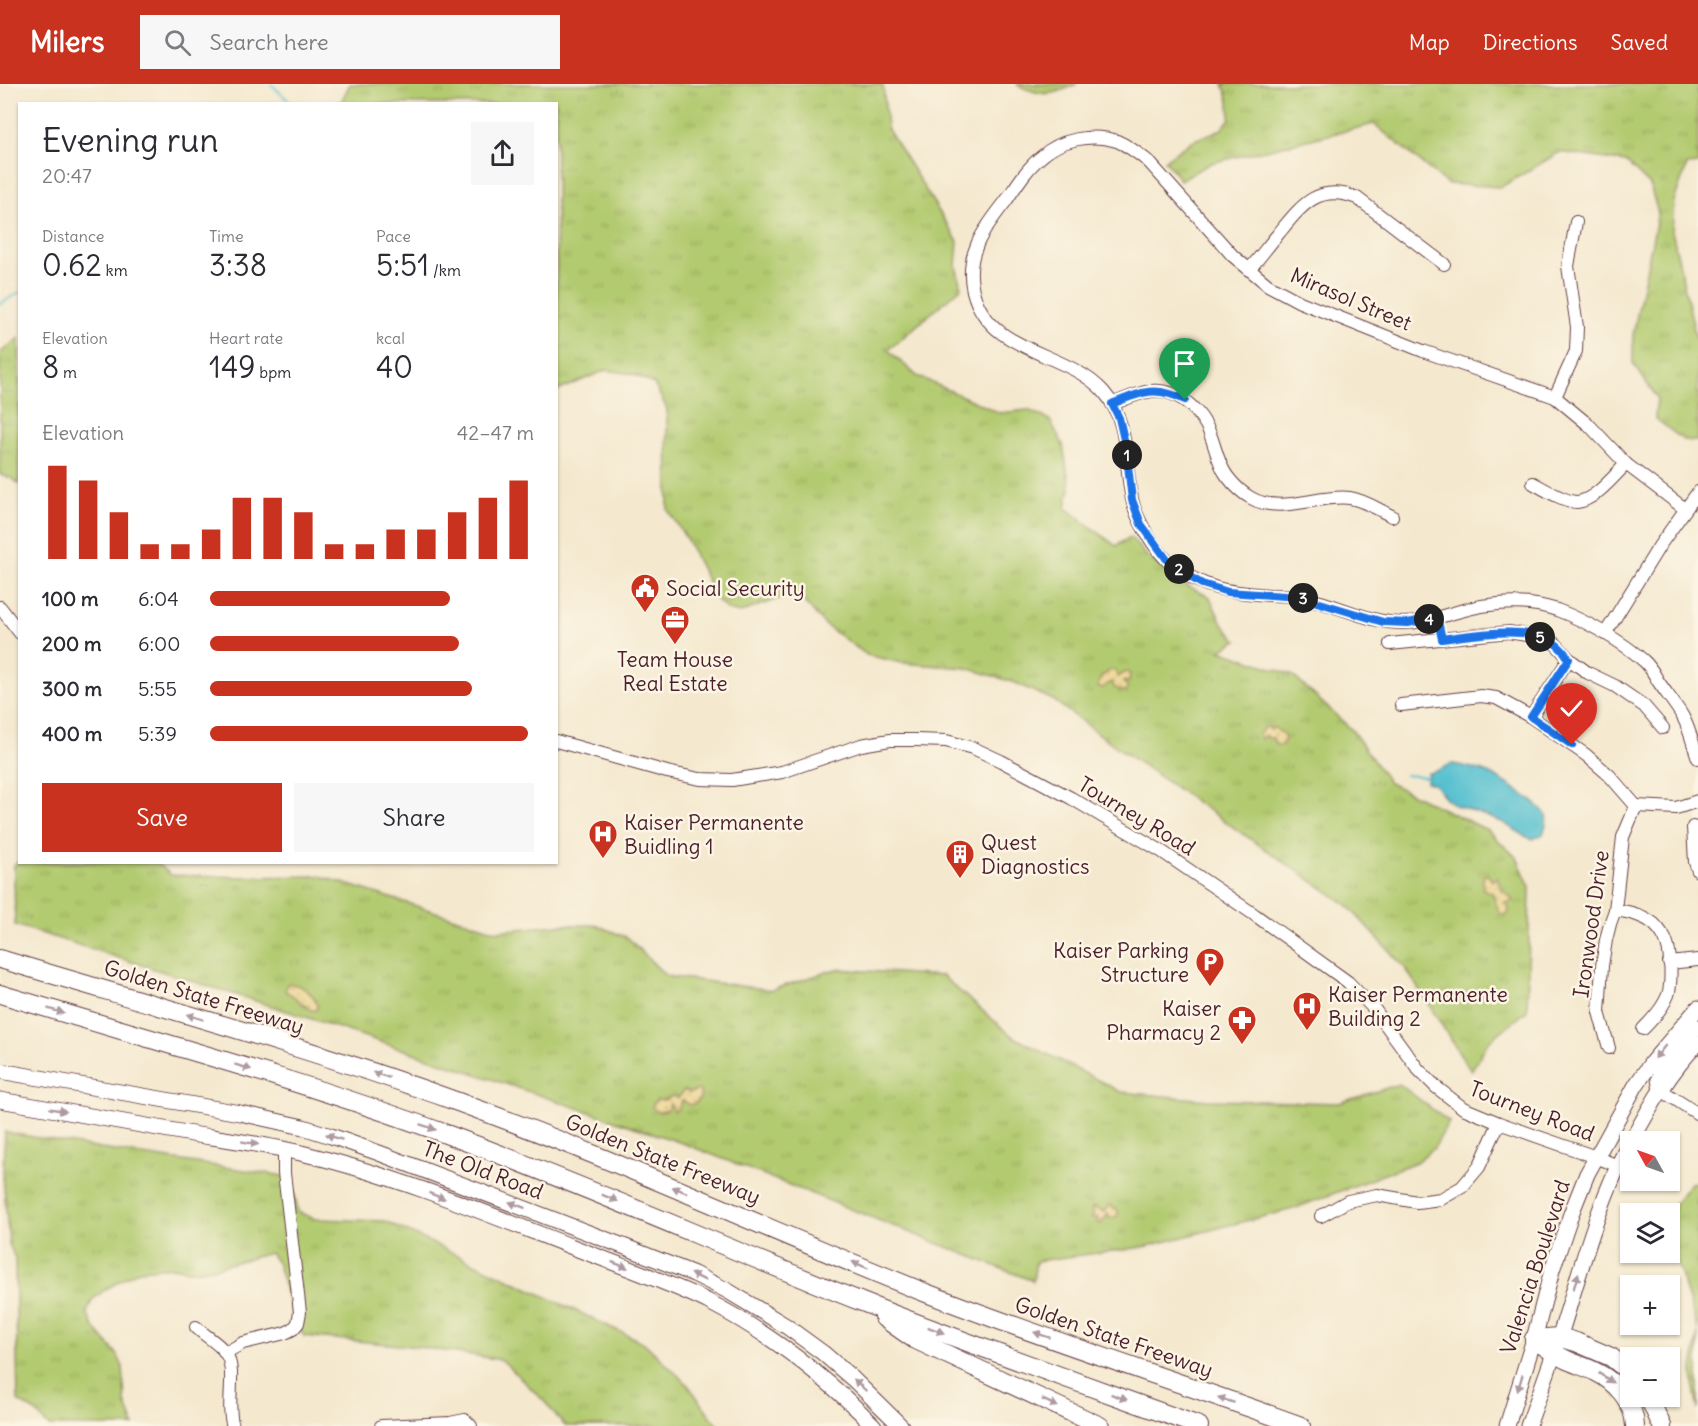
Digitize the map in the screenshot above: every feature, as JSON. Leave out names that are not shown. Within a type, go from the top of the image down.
[{"type":"highway","name":"Golden State Freeway","points":[[0,959],[327,1057],[466,1105],[637,1172],[931,1294],[1029,1331],[1301,1426]]},
{"type":"highway","points":[[0,994],[250,1068],[444,1133],[563,1179],[862,1302],[1199,1426]]},
{"type":"highway","points":[[862,1302],[914,1339],[1100,1426]]},
{"type":"highway","points":[[1534,1339],[1611,1357],[1620,1364]]},
{"type":"highway","points":[[1557,1345],[1567,1360],[1594,1371],[1616,1385],[1628,1401],[1635,1418],[1635,1426]]},
{"type":"highway","points":[[1653,1407],[1662,1426]]},
{"type":"highway","points":[[1272,1416],[1314,1426]]},
{"type":"main road","name":"Valencia Boulevard","points":[[1507,1426],[1534,1339],[1552,1270],[1587,1174],[1636,1085],[1652,1062],[1698,1008]]},
{"type":"main road","points":[[1661,1090],[1660,1072],[1688,1036],[1698,1027]]},
{"type":"main road","name":"Valencia Boulevard","points":[[1637,1131],[1661,1090],[1698,1043]]},
{"type":"main road","name":"The Old Road","points":[[0,1071],[240,1113],[303,1127],[642,1253],[694,1274],[728,1291],[786,1326],[853,1378],[901,1426]]},
{"type":"main road","name":"The Old Road","points":[[0,1100],[284,1150],[347,1166],[417,1188],[689,1293],[737,1318],[787,1350],[827,1382],[874,1426]]},
{"type":"main road","name":"Valencia Boulevard","points":[[1528,1426],[1557,1345],[1586,1248],[1620,1162]]},
{"type":"street","name":"Mirasol Street","points":[[1112,404],[1103,391],[1077,370],[1005,337],[981,309],[974,292],[971,268],[974,250],[983,231],[1028,171],[1041,156],[1062,143],[1082,138],[1117,141],[1149,162],[1233,256],[1268,285],[1300,302],[1423,351],[1555,398],[1590,426],[1626,464],[1686,509]]},
{"type":"street","points":[[1249,270],[1306,202],[1327,194],[1343,193],[1357,198],[1444,264]]},
{"type":"street","points":[[1555,398],[1576,351],[1577,327],[1568,266],[1576,222]]},
{"type":"street","points":[[1392,516],[1351,498],[1283,504],[1252,499],[1227,476],[1206,426],[1185,400],[1171,393],[1153,390],[1112,404],[1119,418],[1126,448],[1132,500],[1141,524],[1168,561],[1185,574],[1202,584],[1228,592],[1300,597],[1383,622],[1408,623],[1487,605],[1520,603],[1556,610],[1605,634],[1646,662],[1683,718],[1698,759]]},
{"type":"street","points":[[1533,483],[1570,501],[1577,502],[1586,500],[1598,492],[1626,464]]},
{"type":"street","points":[[1605,634],[1660,545],[1698,492]]},
{"type":"street","points":[[0,607],[18,630]]},
{"type":"street","points":[[1437,617],[1442,639]]},
{"type":"street","points":[[1390,644],[1509,632],[1544,638],[1556,644],[1569,659],[1588,673],[1615,686],[1644,706],[1663,728]]},
{"type":"street","points":[[1531,717],[1569,659]]},
{"type":"street","points":[[1401,705],[1481,696],[1496,699],[1531,717],[1586,755],[1609,775],[1636,806],[1676,807],[1698,801]]},
{"type":"street","name":"Tourney Road","points":[[558,742],[667,771],[700,778],[732,780],[782,772],[861,745],[890,740],[946,741],[973,748],[1071,798],[1161,851],[1348,982],[1375,1010],[1418,1069],[1436,1087],[1463,1108],[1499,1124],[1618,1166]]},
{"type":"street","name":"Ironwood Drive","points":[[1609,1048],[1599,1012],[1606,940],[1616,910],[1623,837],[1636,806]]},
{"type":"street","points":[[1693,827],[1695,862],[1698,871]]},
{"type":"street","points":[[1616,910],[1639,915],[1655,925],[1667,943],[1669,992],[1651,1022],[1643,1029]]},
{"type":"street","points":[[1669,963],[1698,960]]},
{"type":"street","points":[[1661,1090],[1698,1114]]},
{"type":"street","points":[[1321,1216],[1348,1201],[1377,1195],[1417,1202],[1440,1199],[1462,1187],[1479,1167],[1499,1124]]},
{"type":"street","points":[[225,1353],[243,1343],[285,1333],[298,1323],[300,1312],[284,1173],[284,1150]]},
{"type":"street","points":[[196,1327],[225,1353],[230,1370],[230,1409],[233,1426]]},
{"type":"street","points":[[381,1426],[465,1420],[470,1425]]},
{"type":"green space","points":[[350,84],[883,84],[887,128],[958,242],[956,265],[961,288],[888,350],[917,376],[1000,413],[1028,410],[1050,420],[1063,445],[1070,488],[1066,508],[1116,546],[1130,537],[1148,557],[1179,582],[1210,597],[1224,626],[1238,640],[1220,650],[1292,675],[1352,730],[1389,783],[1487,830],[1517,858],[1530,887],[1527,1011],[1488,1042],[1471,1071],[1406,969],[1347,905],[1122,751],[1053,700],[1013,682],[967,668],[902,663],[867,655],[825,625],[799,596],[777,599],[740,613],[728,610],[717,600],[686,538],[668,510],[667,409],[654,384],[633,374],[606,370],[558,391],[558,102],[341,102]]},
{"type":"green space","points":[[1017,84],[1077,84],[1048,94],[1035,92]]},
{"type":"green space","points":[[1223,84],[1698,84],[1698,164],[1687,165],[1674,201],[1672,231],[1698,347],[1698,441],[1683,440],[1655,418],[1657,398],[1633,363],[1633,335],[1658,213],[1650,185],[1626,162],[1560,152],[1501,187],[1447,184],[1374,124],[1211,163],[1180,180],[1165,160],[1192,141],[1222,129],[1230,118],[1229,101]]},
{"type":"green space","points":[[18,339],[18,483],[11,478],[0,475],[0,353]]},
{"type":"green space","points":[[18,863],[157,864],[171,875],[320,876],[497,931],[558,925],[596,925],[628,938],[666,976],[771,990],[836,969],[942,976],[1012,1036],[1121,1092],[1207,1100],[1339,1103],[1399,1084],[1449,1122],[1434,1148],[1416,1162],[1293,1209],[1144,1247],[1036,1261],[1033,1281],[685,1144],[306,1017],[15,925],[14,865]]},
{"type":"green space","points":[[5,1132],[101,1149],[291,1177],[298,1212],[315,1219],[385,1221],[644,1343],[688,1385],[718,1426],[565,1426],[544,1401],[502,1360],[419,1347],[304,1336],[293,1316],[278,1264],[270,1253],[194,1271],[172,1267],[139,1270],[106,1289],[92,1300],[87,1313],[94,1328],[117,1354],[123,1367],[125,1402],[134,1426],[48,1426],[37,1413],[18,1401],[15,1258],[9,1244],[3,1174]]},
{"type":"green space","points":[[1698,1182],[1698,1331],[1676,1263],[1680,1263],[1680,1203],[1675,1203],[1691,1183]]},
{"type":"green space","points":[[1698,1331],[1698,1410],[1693,1369]]},
{"type":"sand","points":[[1111,670],[1115,671],[1118,677],[1126,672],[1130,674],[1129,682],[1123,682],[1128,687],[1125,691],[1116,689],[1111,682],[1102,688],[1097,687],[1102,676]]},
{"type":"sand","points":[[1265,727],[1271,730],[1273,727],[1283,734],[1285,740],[1282,745],[1276,745],[1273,738],[1268,738],[1266,735],[1261,739],[1259,734]]},
{"type":"sand","points":[[1484,875],[1489,876],[1492,881],[1497,877],[1502,890],[1512,898],[1512,901],[1505,903],[1509,907],[1508,914],[1501,915],[1493,894],[1483,889]]},
{"type":"sand","points":[[288,983],[308,991],[315,999],[317,1009],[313,1011],[285,991]]},
{"type":"sand","points":[[684,1090],[690,1093],[698,1090],[701,1097],[696,1103],[689,1105],[683,1100],[674,1111],[670,1104],[667,1110],[661,1112],[652,1106],[656,1100],[664,1100],[672,1096],[678,1098]]},
{"type":"sand","points":[[1109,1205],[1118,1211],[1116,1217],[1111,1218],[1108,1214],[1101,1224],[1097,1223],[1098,1218],[1090,1218],[1094,1213],[1091,1210],[1093,1207],[1104,1212]]},
{"type":"water","points":[[1453,764],[1477,769],[1491,775],[1528,798],[1546,815],[1543,834],[1533,839],[1527,837],[1502,822],[1455,805],[1446,799],[1435,785],[1427,782],[1428,773]]},
{"type":"waterway","points":[[271,84],[290,102]]},
{"type":"waterway","points":[[0,304],[18,293]]},
{"type":"waterway","points":[[1405,775],[1427,777]]},
{"type":"place","name":"Social Security","points":[[645,614]]},
{"type":"place","name":"Team House Real Estate","points":[[675,646]]},
{"type":"place","name":"Kaiser Permanente Buidling 1","points":[[603,860]]},
{"type":"place","name":"Quest Diagnostics","points":[[960,880]]},
{"type":"place","name":"Kaiser Parking Structure","points":[[1210,988]]},
{"type":"place","name":"Kaiser Permanente Building 2","points":[[1307,1032]]},
{"type":"place","name":"Kaiser Pharmacy 2","points":[[1242,1046]]},
{"type":"route","points":[[1185,400],[1171,393],[1153,390],[1112,404],[1119,418],[1126,448],[1132,500],[1141,524],[1168,561],[1202,584],[1228,592],[1300,597],[1383,622],[1408,623],[1437,617],[1442,639],[1509,632],[1544,638],[1556,644],[1569,659],[1531,717],[1572,745]]}]
